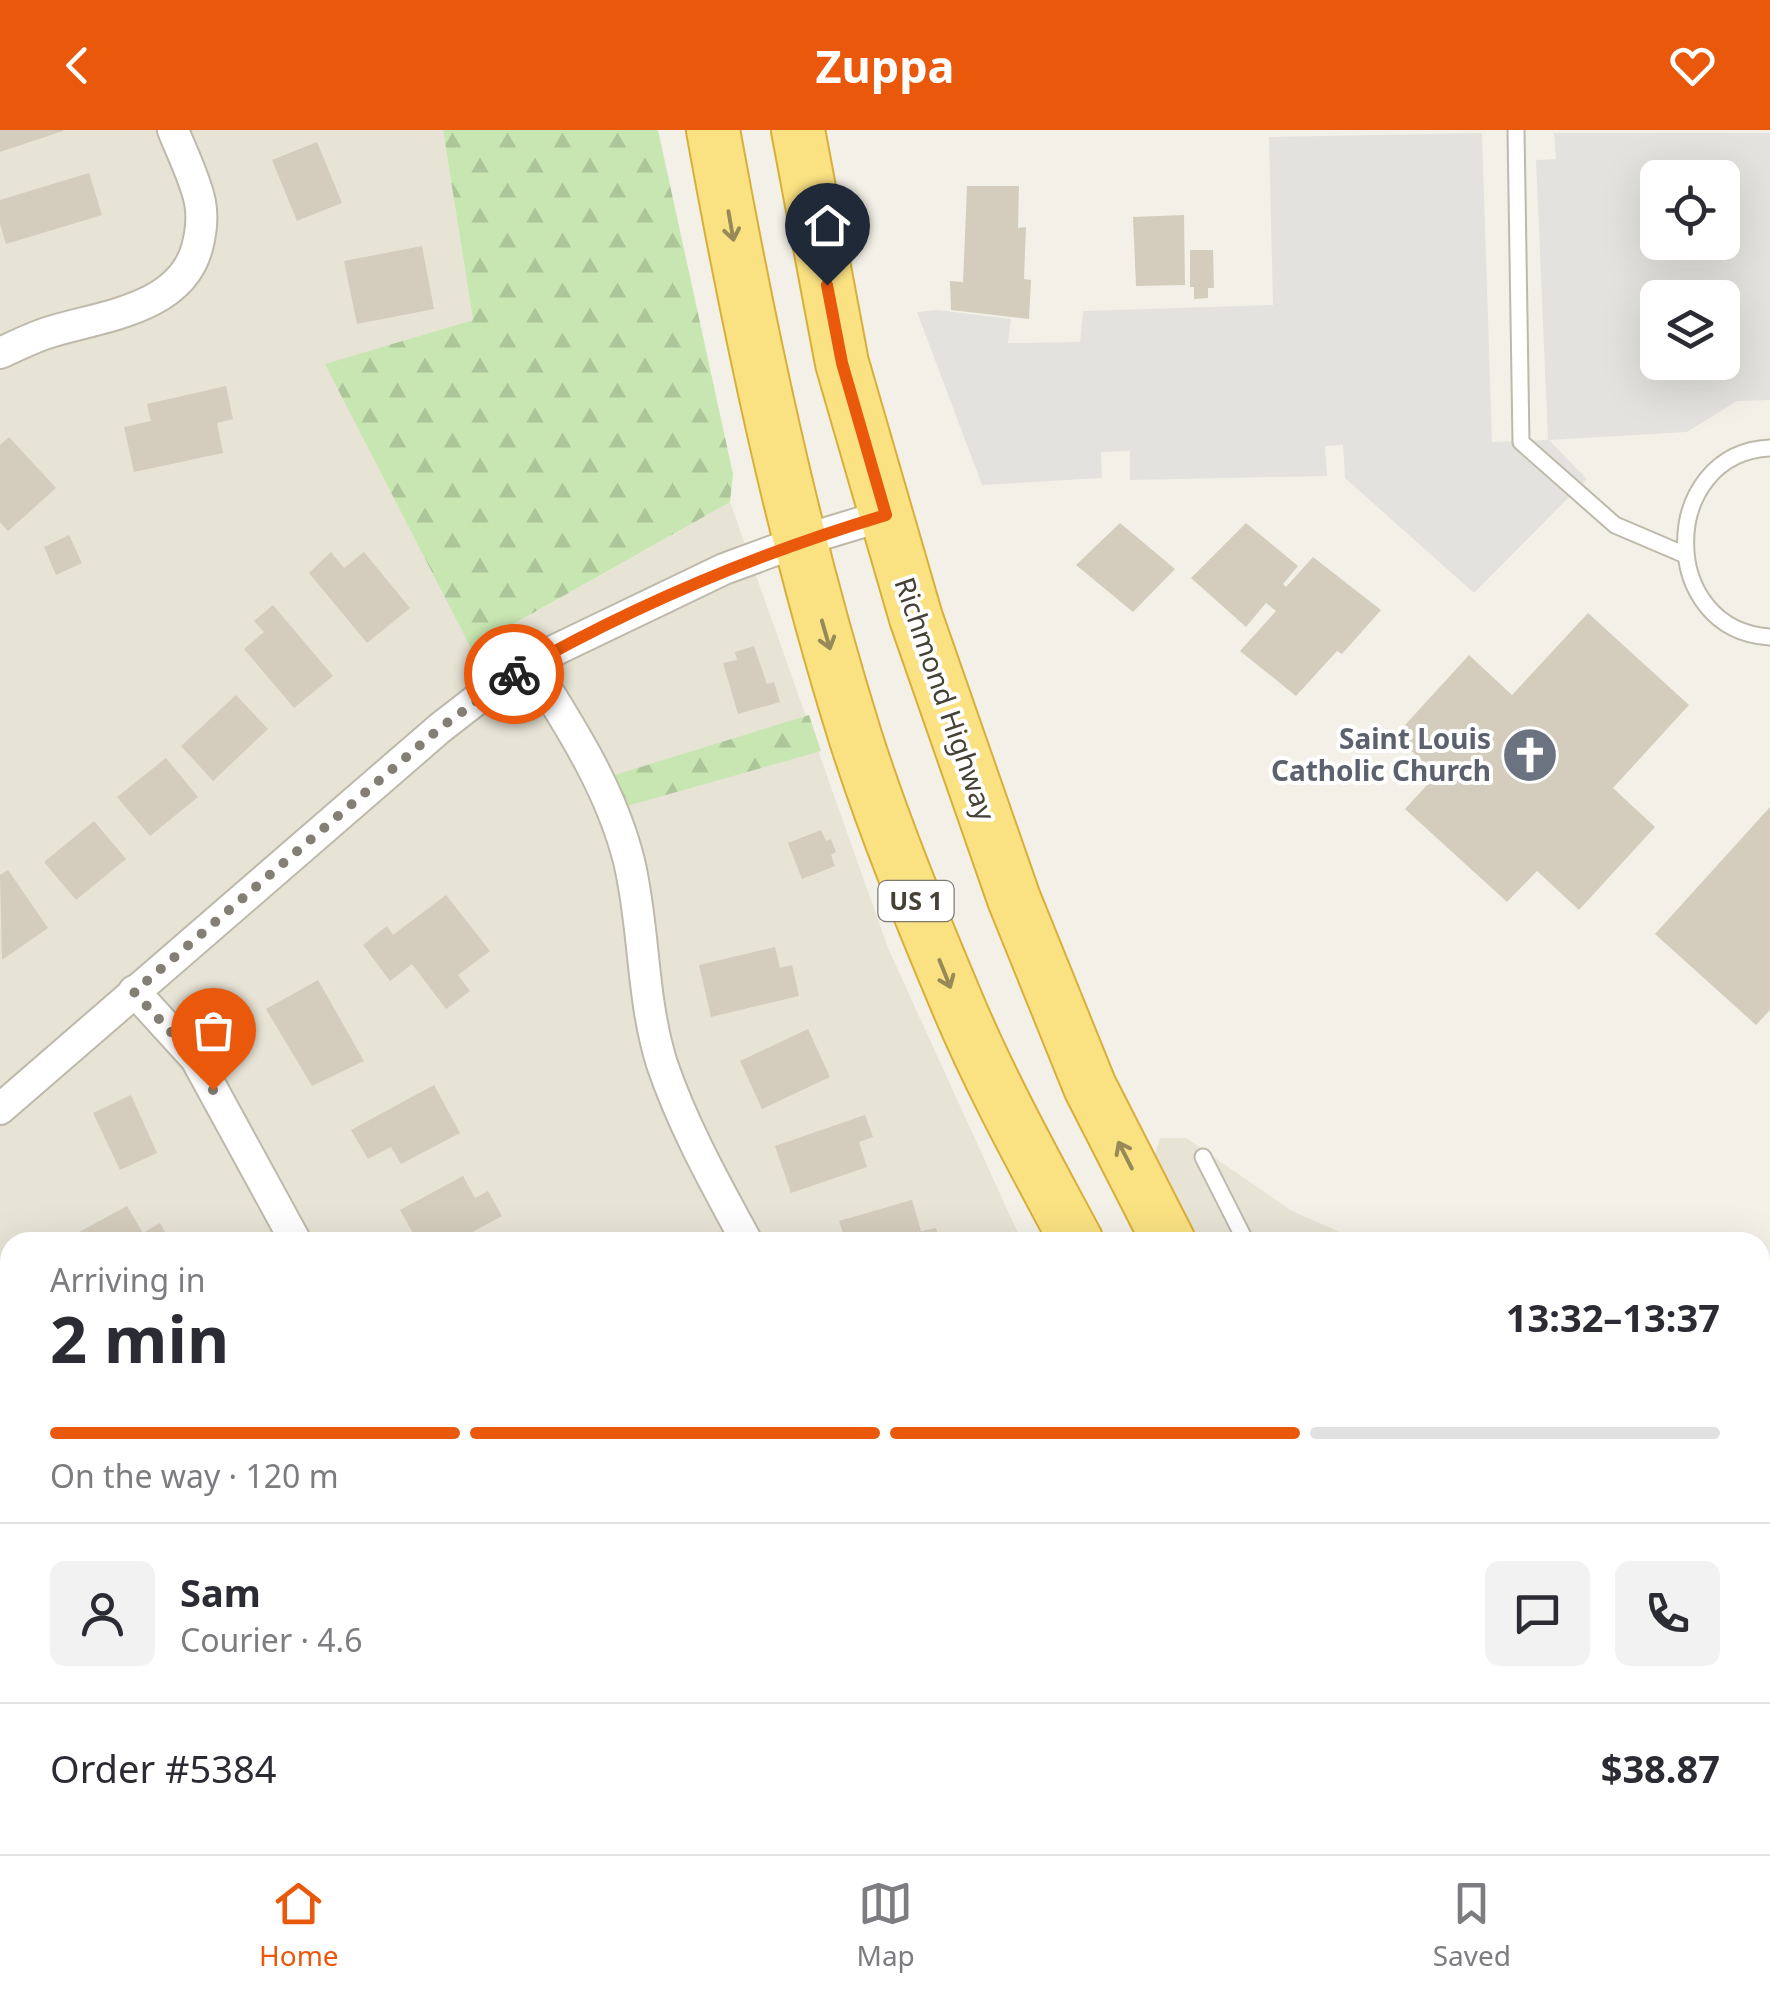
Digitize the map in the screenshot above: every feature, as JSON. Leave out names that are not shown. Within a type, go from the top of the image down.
[{"type":"highway","name":"US 1","points":[[714,130],[744,301],[800,541],[856,738],[960,1010],[1072,1232]]},
{"type":"highway","name":"Richmond Highway","points":[[798,130],[842,363],[916,618],[1011,892],[1090,1087],[1164,1232]]},
{"type":"street","points":[[0,353],[46,332],[126,312],[160,296],[179,280],[194,258],[202,229],[200,202],[173,130]]},
{"type":"street","points":[[0,1109],[440,728],[498,683],[724,570],[800,541],[886,515]]},
{"type":"street","points":[[531,664],[609,800],[628,860],[643,975],[662,1063],[742,1232]]},
{"type":"street","points":[[134,992],[196,1059],[291,1232]]},
{"type":"lane","points":[[1516,130],[1521,442],[1615,524],[1684,554]]},
{"type":"lane","points":[[1770,448],[1734,458],[1711,475],[1694,498],[1685,526],[1684,554],[1691,582],[1707,606],[1730,626],[1770,637]]},
{"type":"lane","points":[[1204,1157],[1241,1232]]},
{"type":"shaded area","points":[[0,130],[443,130],[473,320],[326,364],[472,648],[730,502],[888,948],[1017,1232],[0,1232]]},
{"type":"shaded area","points":[[1482,133],[1492,442],[1548,440],[1536,160],[1556,159],[1554,133],[1770,133],[1770,400],[1737,401],[1687,432],[1549,440],[1587,479],[1474,593],[1345,478],[1343,445],[1325,446],[1327,476],[1130,480],[1130,451],[1101,452],[1102,478],[982,485],[917,312],[938,310],[1011,319],[1008,343],[1080,342],[1083,311],[1273,305],[1269,137]]},
{"type":"shaded area","points":[[1160,1138],[1186,1138],[1292,1211],[1340,1232],[1182,1232],[1149,1174]]},
{"type":"green space","points":[[443,130],[658,130],[733,474],[730,502],[471,648],[325,364],[473,320]]},
{"type":"green space","points":[[809,715],[821,751],[620,808],[605,778]]},
{"type":"building","points":[[0,130],[63,130],[63,131],[0,152]]},
{"type":"building","points":[[317,142],[342,203],[297,221],[272,160]]},
{"type":"building","points":[[89,173],[102,215],[6,244],[0,224],[0,200]]},
{"type":"building","points":[[967,186],[1019,186],[1018,228],[1026,227],[1024,279],[1031,280],[1029,319],[951,310],[950,281],[963,282]]},
{"type":"building","points":[[1184,215],[1185,285],[1136,286],[1133,217]]},
{"type":"building","points":[[422,246],[434,309],[357,324],[344,261]]},
{"type":"building","points":[[1190,250],[1213,250],[1214,288],[1208,288],[1208,298],[1194,299],[1194,287],[1190,287]]},
{"type":"building","points":[[226,386],[233,419],[217,423],[223,453],[134,472],[124,427],[151,421],[147,404]]},
{"type":"building","points":[[9,437],[56,488],[8,531],[0,522],[0,445]]},
{"type":"building","points":[[1120,523],[1175,569],[1133,612],[1076,565]]},
{"type":"building","points":[[1246,523],[1298,566],[1283,584],[1286,587],[1313,557],[1381,610],[1342,654],[1337,651],[1296,696],[1240,651],[1276,611],[1266,603],[1246,627],[1191,578]]},
{"type":"building","points":[[69,535],[82,563],[56,575],[44,547]]},
{"type":"building","points":[[331,552],[344,568],[364,552],[410,608],[367,643],[309,573]]},
{"type":"building","points":[[273,605],[333,676],[294,708],[244,649],[264,632],[254,621]]},
{"type":"building","name":"Saint Louis Catholic Church","points":[[1588,613],[1689,705],[1613,788],[1655,827],[1579,910],[1537,871],[1507,902],[1405,809],[1437,774],[1395,736],[1469,655],[1512,695]]},
{"type":"building","points":[[754,646],[767,684],[774,682],[780,702],[738,714],[723,663],[737,660],[735,652]]},
{"type":"building","points":[[236,695],[268,729],[213,781],[181,746]]},
{"type":"building","points":[[166,758],[198,797],[150,836],[117,797]]},
{"type":"building","points":[[1770,807],[1770,1010],[1756,1025],[1655,934]]},
{"type":"building","points":[[94,821],[126,859],[76,900],[44,862]]},
{"type":"building","points":[[821,830],[826,841],[831,839],[836,852],[831,855],[835,866],[802,879],[788,843]]},
{"type":"building","points":[[8,870],[48,928],[2,960],[0,875]]},
{"type":"building","points":[[446,895],[490,951],[458,975],[470,991],[446,1009],[412,964],[390,981],[363,945],[387,926],[393,935]]},
{"type":"building","points":[[775,947],[780,968],[792,965],[799,996],[711,1017],[699,965]]},
{"type":"building","points":[[318,980],[364,1061],[312,1086],[266,1009]]},
{"type":"building","points":[[808,1029],[830,1077],[762,1109],[740,1061]]},
{"type":"building","points":[[434,1085],[460,1133],[401,1164],[391,1147],[368,1159],[351,1130]]},
{"type":"building","points":[[131,1095],[157,1153],[120,1170],[93,1113]]},
{"type":"building","points":[[865,1115],[873,1137],[859,1142],[867,1167],[791,1193],[775,1146]]},
{"type":"building","points":[[463,1176],[475,1198],[488,1191],[502,1216],[472,1232],[412,1232],[400,1210]]},
{"type":"building","points":[[912,1200],[921,1231],[936,1228],[937,1232],[843,1232],[839,1221]]},
{"type":"building","points":[[127,1206],[142,1232],[79,1232]]},
{"type":"building","points":[[160,1223],[165,1232],[145,1232]]},
{"type":"way so far","points":[[213,1090],[196,1059],[134,992],[440,728],[514,674]]},
{"type":"place","name":"Saint Louis Catholic Church","points":[[1530,755]]},
{"type":"route","points":[[514,674],[545,655],[724,570],[800,541],[886,515],[842,363],[827,285]]}]
